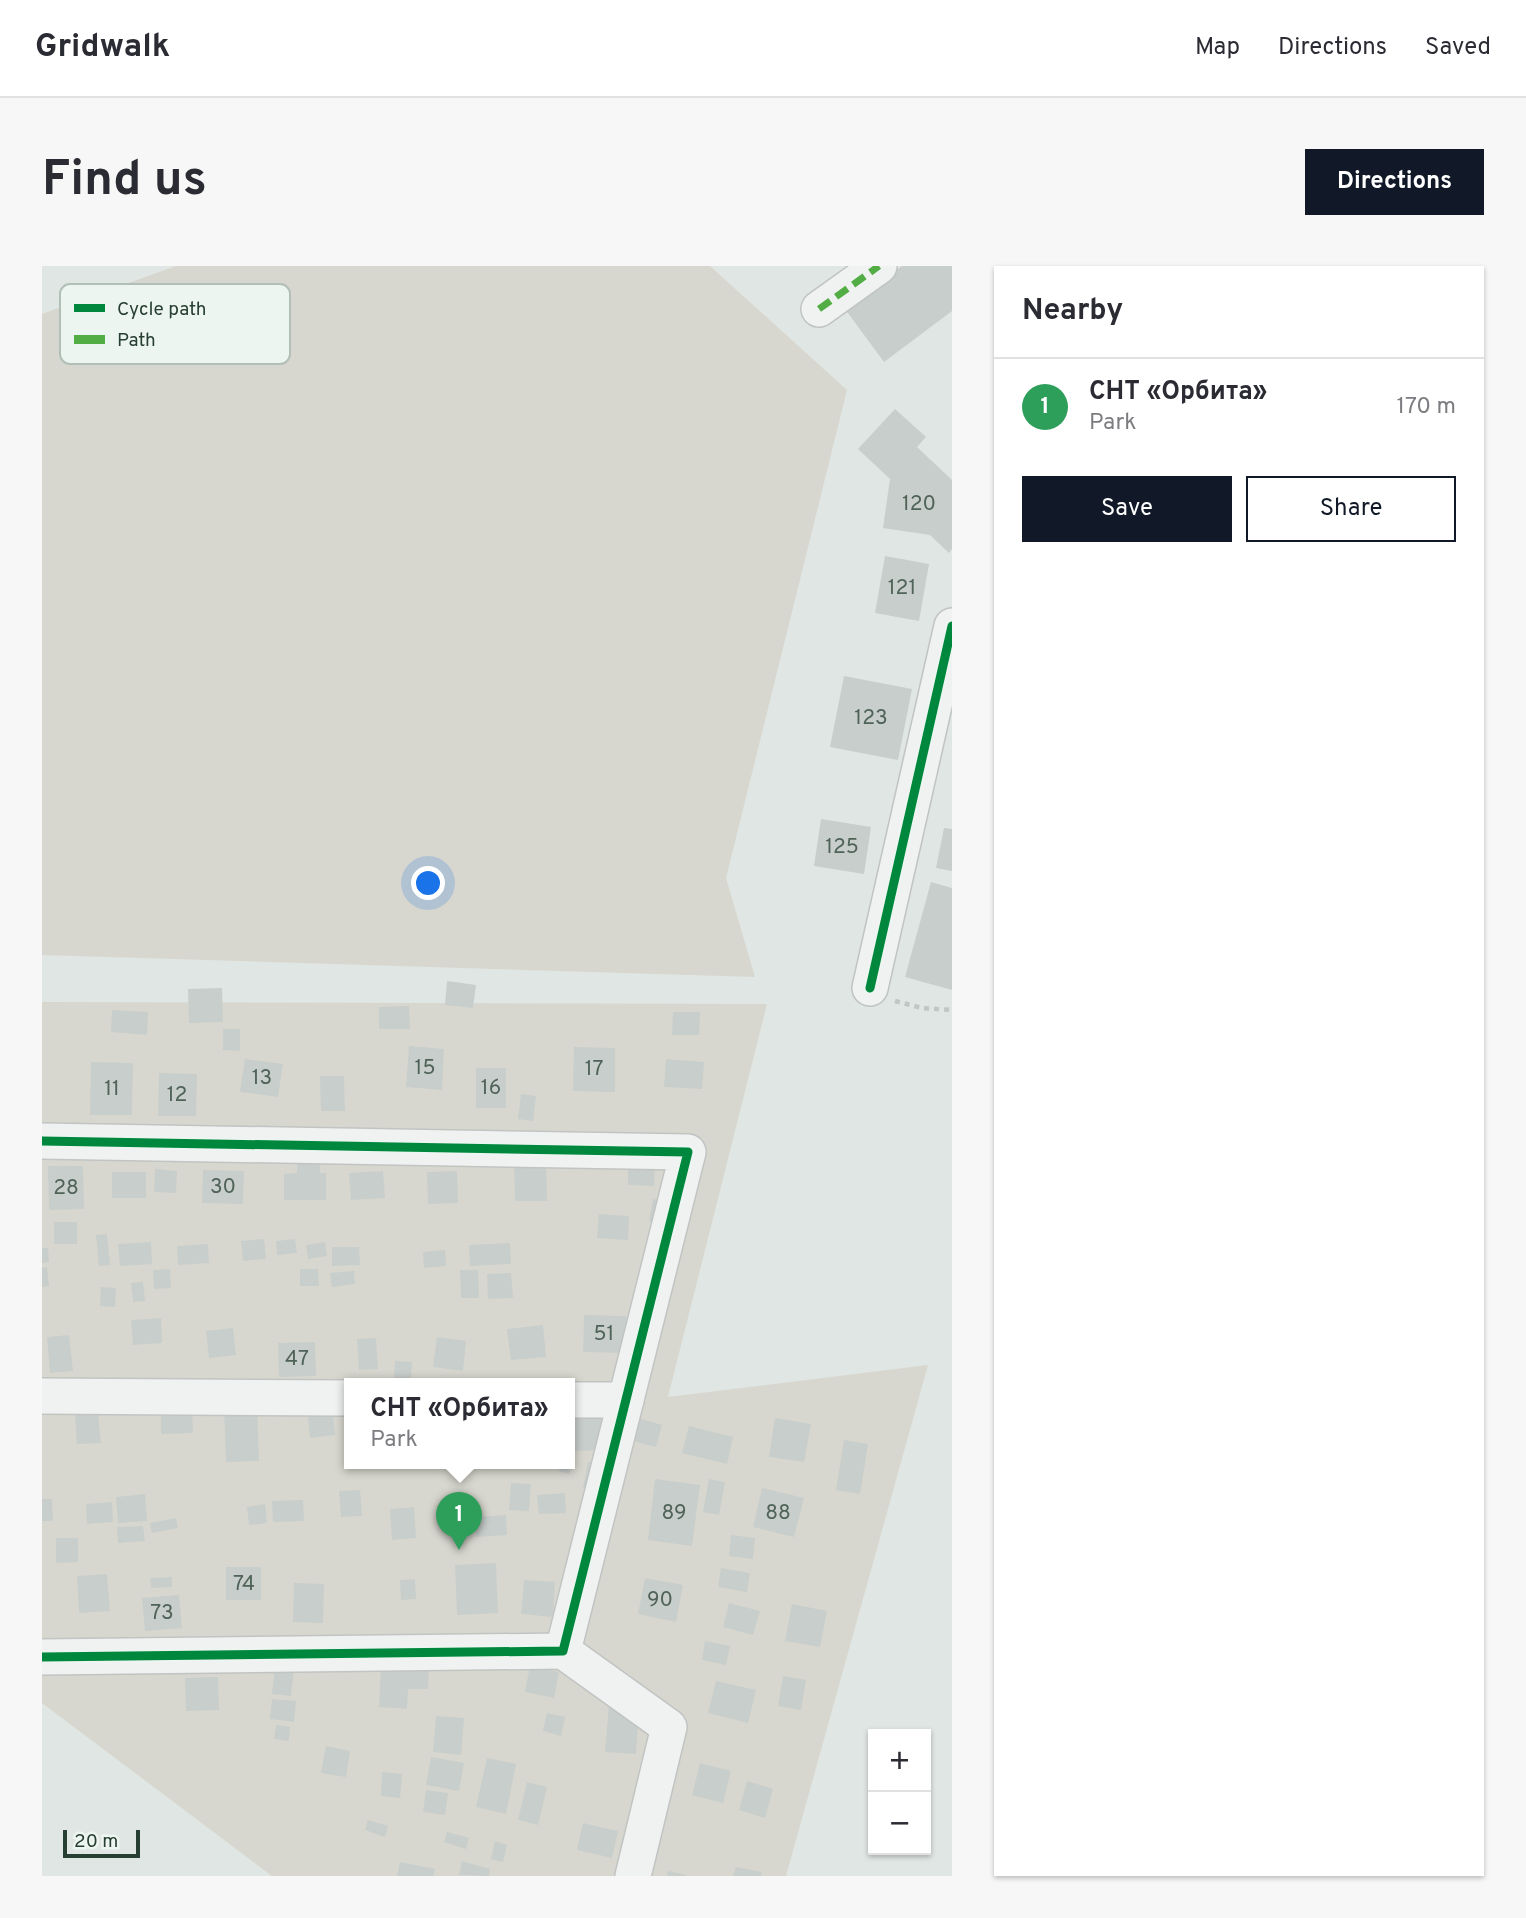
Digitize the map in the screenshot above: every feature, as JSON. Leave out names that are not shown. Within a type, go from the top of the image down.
[{"type":"street","points":[[819,309],[879,266]]},
{"type":"street","points":[[870,988],[952,626]]},
{"type":"street","points":[[42,1141],[688,1152],[563,1651]]},
{"type":"street","points":[[42,1396],[344,1398]]},
{"type":"street","points":[[575,1400],[626,1400]]},
{"type":"street","points":[[42,1657],[563,1651],[669,1727],[633,1876]]},
{"type":"path","points":[[870,988],[886,998],[922,1008],[952,1010]]},
{"type":"shaded area","points":[[176,266],[710,266],[847,390],[726,878],[755,977],[42,955],[42,314],[60,308],[60,364],[290,364],[290,284],[126,284]]},
{"type":"shaded area","points":[[42,1002],[767,1004],[668,1397],[928,1365],[786,1876],[272,1876],[42,1703]]},
{"type":"building","points":[[902,266],[952,266],[952,311],[884,362],[845,309]]},
{"type":"building","points":[[895,409],[926,437],[917,447],[952,480],[952,549],[949,553],[930,535],[883,528],[890,479],[858,449]]},
{"type":"building","points":[[885,556],[929,564],[919,621],[875,613]]},
{"type":"building","points":[[844,676],[912,689],[898,760],[830,747]]},
{"type":"building","points":[[821,819],[871,827],[864,874],[814,866]]},
{"type":"building","points":[[944,828],[952,829],[952,871],[936,868]]},
{"type":"building","points":[[931,882],[952,888],[952,990],[905,977]]},
{"type":"building","points":[[447,981],[476,985],[473,1008],[445,1005]]},
{"type":"building","points":[[222,988],[223,1022],[189,1023],[188,989]]},
{"type":"building","points":[[409,1006],[410,1029],[379,1029],[379,1007]]},
{"type":"building","points":[[112,1010],[148,1012],[147,1035],[111,1032]]},
{"type":"building","points":[[673,1012],[700,1012],[699,1035],[672,1035]]},
{"type":"building","points":[[223,1029],[240,1029],[240,1051],[223,1050]]},
{"type":"building","points":[[409,1046],[444,1049],[442,1090],[406,1087]]},
{"type":"building","points":[[574,1047],[615,1048],[615,1092],[573,1091]]},
{"type":"building","points":[[245,1059],[283,1064],[278,1097],[240,1092]]},
{"type":"building","points":[[666,1059],[704,1062],[702,1089],[664,1087]]},
{"type":"building","points":[[91,1062],[133,1063],[132,1115],[90,1115]]},
{"type":"building","points":[[476,1068],[506,1068],[506,1108],[476,1108]]},
{"type":"building","points":[[159,1073],[197,1074],[196,1116],[158,1116]]},
{"type":"building","points":[[320,1076],[344,1076],[345,1111],[321,1111]]},
{"type":"building","points":[[521,1094],[536,1096],[533,1121],[518,1119]]},
{"type":"building","points":[[298,1152],[320,1152],[320,1173],[326,1173],[326,1200],[284,1200],[284,1174],[297,1173]]},
{"type":"building","points":[[546,1158],[547,1201],[515,1201],[514,1159]]},
{"type":"building","points":[[628,1161],[655,1162],[654,1186],[628,1185]]},
{"type":"building","points":[[48,1166],[83,1166],[84,1209],[49,1210]]},
{"type":"building","points":[[155,1169],[177,1171],[176,1193],[154,1192]]},
{"type":"building","points":[[203,1170],[244,1171],[243,1204],[202,1203]]},
{"type":"building","points":[[383,1171],[385,1198],[351,1200],[349,1173]]},
{"type":"building","points":[[457,1171],[458,1203],[428,1204],[427,1172]]},
{"type":"building","points":[[112,1172],[146,1172],[146,1198],[112,1198]]},
{"type":"building","points":[[653,1199],[669,1202],[666,1224],[649,1221]]},
{"type":"building","points":[[599,1214],[629,1216],[628,1240],[597,1238]]},
{"type":"building","points":[[54,1222],[77,1222],[77,1244],[54,1244]]},
{"type":"building","points":[[107,1234],[110,1265],[99,1266],[96,1235]]},
{"type":"building","points":[[264,1239],[266,1259],[243,1261],[241,1241]]},
{"type":"building","points":[[295,1239],[297,1253],[277,1255],[276,1241]]},
{"type":"building","points":[[151,1242],[152,1264],[120,1266],[118,1244]]},
{"type":"building","points":[[325,1242],[327,1256],[308,1259],[306,1245]]},
{"type":"building","points":[[510,1243],[511,1264],[470,1266],[469,1245]]},
{"type":"building","points":[[208,1244],[209,1263],[178,1265],[177,1246]]},
{"type":"building","points":[[332,1247],[359,1247],[360,1265],[332,1266]]},
{"type":"building","points":[[42,1248],[48,1248],[49,1262],[42,1263]]},
{"type":"building","points":[[445,1250],[446,1266],[424,1268],[423,1252]]},
{"type":"building","points":[[47,1267],[49,1286],[42,1287],[42,1268]]},
{"type":"building","points":[[170,1269],[171,1288],[154,1289],[153,1270]]},
{"type":"building","points":[[300,1269],[318,1269],[319,1286],[300,1286]]},
{"type":"building","points":[[460,1270],[478,1270],[479,1298],[461,1298]]},
{"type":"building","points":[[354,1271],[355,1284],[332,1287],[330,1273]]},
{"type":"building","points":[[511,1273],[513,1298],[488,1299],[487,1274]]},
{"type":"building","points":[[143,1282],[145,1301],[133,1302],[131,1283]]},
{"type":"building","points":[[101,1287],[116,1288],[115,1307],[100,1306]]},
{"type":"building","points":[[584,1315],[626,1316],[625,1353],[583,1352]]},
{"type":"building","points":[[161,1318],[162,1343],[133,1345],[131,1320]]},
{"type":"building","points":[[543,1325],[546,1357],[511,1360],[507,1329]]},
{"type":"building","points":[[233,1328],[236,1355],[209,1358],[206,1331]]},
{"type":"building","points":[[69,1335],[73,1371],[50,1373],[47,1337]]},
{"type":"building","points":[[437,1337],[466,1341],[463,1371],[433,1367]]},
{"type":"building","points":[[376,1338],[378,1369],[359,1370],[357,1339]]},
{"type":"building","points":[[315,1342],[316,1376],[279,1377],[278,1343]]},
{"type":"building","points":[[395,1361],[412,1362],[411,1378],[394,1378]]},
{"type":"building","points":[[257,1406],[259,1461],[226,1462],[224,1407]]},
{"type":"building","points":[[161,1408],[192,1408],[193,1433],[161,1434]]},
{"type":"building","points":[[98,1414],[101,1443],[77,1444],[75,1415]]},
{"type":"building","points":[[333,1414],[335,1435],[310,1438],[308,1416]]},
{"type":"building","points":[[575,1418],[604,1418],[604,1450],[575,1451]]},
{"type":"building","points":[[639,1418],[662,1425],[656,1447],[633,1441]]},
{"type":"building","points":[[775,1418],[811,1424],[804,1462],[769,1457]]},
{"type":"building","points":[[689,1426],[733,1437],[727,1464],[682,1453]]},
{"type":"building","points":[[844,1440],[868,1444],[860,1494],[836,1490]]},
{"type":"building","points":[[588,1462],[601,1464],[596,1491],[583,1488]]},
{"type":"building","points":[[560,1469],[570,1469],[569,1474]]},
{"type":"building","points":[[655,1479],[700,1485],[692,1546],[648,1540]]},
{"type":"building","points":[[709,1479],[725,1482],[719,1515],[703,1512]]},
{"type":"building","points":[[511,1483],[531,1484],[529,1511],[509,1510]]},
{"type":"building","points":[[762,1488],[804,1498],[794,1537],[753,1527]]},
{"type":"building","points":[[360,1490],[362,1516],[341,1517],[339,1491]]},
{"type":"building","points":[[565,1493],[566,1513],[539,1514],[537,1495]]},
{"type":"building","points":[[145,1494],[147,1521],[118,1523],[116,1497]]},
{"type":"building","points":[[42,1499],[52,1499],[53,1521],[42,1521]]},
{"type":"building","points":[[303,1500],[304,1521],[273,1522],[272,1501]]},
{"type":"building","points":[[112,1502],[113,1522],[87,1524],[86,1504]]},
{"type":"building","points":[[265,1504],[267,1523],[249,1525],[247,1507]]},
{"type":"building","points":[[414,1507],[416,1538],[392,1540],[390,1509]]},
{"type":"building","points":[[506,1515],[507,1535],[476,1537],[474,1517]]},
{"type":"building","points":[[176,1518],[178,1528],[152,1533],[150,1523]]},
{"type":"building","points":[[143,1526],[145,1541],[118,1543],[117,1527]]},
{"type":"building","points":[[731,1535],[755,1538],[753,1559],[729,1556]]},
{"type":"building","points":[[56,1538],[78,1538],[78,1562],[56,1563]]},
{"type":"building","points":[[496,1563],[498,1613],[457,1615],[455,1565]]},
{"type":"building","points":[[226,1567],[261,1567],[261,1600],[226,1600]]},
{"type":"building","points":[[721,1568],[750,1573],[747,1592],[718,1587]]},
{"type":"building","points":[[107,1574],[110,1611],[79,1613],[77,1576]]},
{"type":"building","points":[[172,1577],[172,1587],[151,1588],[150,1578]]},
{"type":"building","points":[[645,1578],[683,1585],[676,1622],[638,1614]]},
{"type":"building","points":[[415,1579],[416,1599],[401,1600],[400,1580]]},
{"type":"building","points":[[524,1580],[555,1582],[553,1617],[521,1614]]},
{"type":"building","points":[[294,1583],[324,1584],[323,1623],[293,1622]]},
{"type":"building","points":[[179,1595],[182,1628],[145,1631],[142,1598]]},
{"type":"building","points":[[729,1603],[760,1611],[753,1635],[723,1627]]},
{"type":"building","points":[[792,1604],[827,1611],[820,1647],[785,1641]]},
{"type":"building","points":[[705,1641],[730,1646],[726,1665],[702,1660]]},
{"type":"building","points":[[381,1665],[429,1666],[428,1689],[408,1689],[407,1709],[379,1707]]},
{"type":"building","points":[[275,1666],[294,1669],[291,1696],[272,1694]]},
{"type":"building","points":[[530,1666],[559,1672],[554,1698],[525,1692]]},
{"type":"building","points":[[783,1676],[806,1680],[801,1710],[778,1706]]},
{"type":"building","points":[[218,1677],[219,1710],[186,1711],[185,1678]]},
{"type":"building","points":[[611,1681],[641,1683],[636,1754],[605,1752]]},
{"type":"building","points":[[716,1681],[756,1690],[748,1723],[708,1713]]},
{"type":"building","points":[[272,1699],[296,1701],[294,1722],[270,1719]]},
{"type":"building","points":[[547,1713],[565,1717],[561,1736],[543,1731]]},
{"type":"building","points":[[436,1716],[464,1718],[461,1755],[433,1752]]},
{"type":"building","points":[[276,1725],[290,1727],[289,1741],[274,1739]]},
{"type":"building","points":[[326,1746],[350,1751],[346,1777],[321,1773]]},
{"type":"building","points":[[431,1757],[464,1763],[459,1791],[426,1785]]},
{"type":"building","points":[[487,1758],[516,1764],[506,1814],[476,1807]]},
{"type":"building","points":[[700,1763],[731,1771],[723,1803],[692,1795]]},
{"type":"building","points":[[382,1772],[402,1774],[400,1798],[381,1796]]},
{"type":"building","points":[[747,1781],[773,1789],[765,1818],[739,1810]]},
{"type":"building","points":[[527,1782],[547,1787],[538,1825],[518,1820]]},
{"type":"building","points":[[426,1790],[448,1793],[445,1815],[423,1812]]},
{"type":"building","points":[[368,1820],[388,1826],[385,1837],[365,1830]]},
{"type":"building","points":[[583,1823],[618,1831],[612,1858],[577,1850]]},
{"type":"building","points":[[447,1832],[469,1838],[466,1849],[444,1842]]},
{"type":"building","points":[[495,1841],[507,1845],[503,1862],[491,1859]]},
{"type":"building","points":[[462,1861],[490,1869],[489,1876],[459,1875]]},
{"type":"building","points":[[400,1862],[435,1869],[433,1876],[397,1876]]},
{"type":"building","points":[[736,1867],[762,1872],[761,1876],[733,1876]]},
{"type":"building","points":[[668,1871],[686,1875],[686,1876],[667,1876]]},
{"type":"marked path","points":[[819,309],[879,266]]},
{"type":"cycle path","points":[[870,988],[952,626]]},
{"type":"cycle path","points":[[42,1141],[688,1152],[563,1651],[42,1657]]},
{"type":"place","name":"СНТ «Орбита»","points":[[459,1550]]}]
